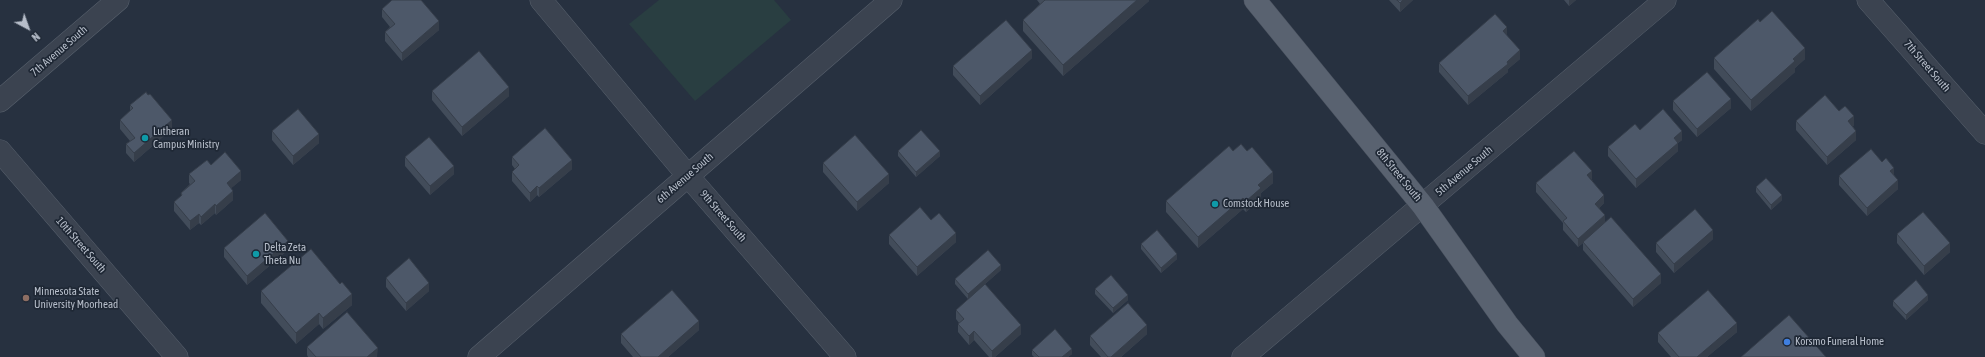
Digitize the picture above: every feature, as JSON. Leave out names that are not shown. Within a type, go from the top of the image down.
[{"type":"main road","name":"8th Street South","points":[[1255,0],[1423,206],[1507,324],[1534,357]]},
{"type":"street","name":"7th Avenue South","points":[[0,101],[118,0]]},
{"type":"street","name":"9th Street South","points":[[541,0],[688,176],[845,357]]},
{"type":"street","name":"6th Avenue South","points":[[479,357],[891,0]]},
{"type":"street","name":"5th Avenue South","points":[[1243,357],[1665,0]]},
{"type":"street","name":"7th Street South","points":[[1868,0],[1985,132]]},
{"type":"street","name":"10th Street South","points":[[0,151],[177,357]]},
{"type":"green space","points":[[659,0],[774,0],[791,20],[695,101],[629,24]]},
{"type":"building","points":[[392,0],[421,0],[439,21],[402,53],[385,32],[395,24],[382,9]]},
{"type":"building","points":[[1045,0],[1137,0],[1063,65],[1023,20]]},
{"type":"building","points":[[1772,11],[1805,48],[1793,59],[1795,61],[1751,100],[1714,58],[1758,19],[1760,22]]},
{"type":"building","points":[[1495,14],[1507,27],[1503,31],[1520,50],[1507,62],[1508,64],[1468,96],[1439,63]]},
{"type":"building","points":[[1006,20],[1032,50],[980,96],[953,66]]},
{"type":"building","points":[[479,51],[509,87],[462,127],[432,91]]},
{"type":"building","points":[[1707,72],[1731,99],[1697,129],[1673,101]]},
{"type":"building","name":"Lutheran Campus Ministry","points":[[146,92],[148,95],[150,94],[172,120],[134,153],[126,144],[135,138],[120,120],[133,108],[130,105]]},
{"type":"building","points":[[1825,95],[1839,111],[1845,106],[1854,116],[1848,121],[1856,131],[1827,157],[1796,121]]},
{"type":"building","points":[[298,109],[319,134],[293,156],[272,131]]},
{"type":"building","points":[[1663,109],[1682,131],[1674,138],[1678,143],[1636,179],[1608,147],[1635,124],[1640,130]]},
{"type":"building","points":[[545,128],[572,160],[539,188],[537,186],[530,193],[512,172],[519,165],[512,157]]},
{"type":"building","points":[[921,130],[940,151],[916,172],[898,151]]},
{"type":"building","points":[[855,135],[889,174],[857,202],[823,163]]},
{"type":"building","points":[[429,137],[454,166],[430,186],[405,157]]},
{"type":"building","name":"Comstock House","points":[[1241,144],[1247,151],[1252,147],[1273,172],[1258,185],[1261,188],[1246,201],[1243,198],[1198,237],[1166,201],[1229,146],[1233,151]]},
{"type":"building","points":[[1871,149],[1882,162],[1886,158],[1894,168],[1890,171],[1898,180],[1867,208],[1839,176]]},
{"type":"building","points":[[1574,151],[1592,171],[1587,175],[1604,195],[1595,204],[1605,215],[1578,239],[1563,221],[1567,218],[1536,183]]},
{"type":"building","points":[[225,152],[241,171],[227,183],[233,191],[216,206],[215,204],[201,217],[199,214],[190,221],[174,202],[182,195],[181,193],[195,181],[189,174],[207,160],[211,165]]},
{"type":"building","points":[[1766,178],[1782,195],[1771,205],[1756,187]]},
{"type":"building","points":[[920,207],[931,220],[939,213],[956,233],[917,267],[889,235]]},
{"type":"building","points":[[1695,209],[1713,230],[1674,264],[1656,243]]},
{"type":"building","points":[[1923,212],[1950,243],[1924,266],[1897,234]]},
{"type":"building","name":"Delta Zeta Theta Nu","points":[[265,213],[288,241],[247,276],[224,248]]},
{"type":"building","points":[[1611,217],[1661,274],[1633,299],[1583,242]]},
{"type":"building","points":[[1157,230],[1177,254],[1161,268],[1141,244]]},
{"type":"building","points":[[311,249],[340,284],[342,282],[352,294],[323,318],[319,313],[296,333],[261,291]]},
{"type":"building","points":[[988,250],[1001,265],[968,294],[955,279]]},
{"type":"building","points":[[409,258],[429,283],[406,303],[386,278]]},
{"type":"building","points":[[1111,275],[1128,295],[1113,308],[1095,289]]},
{"type":"building","points":[[1916,280],[1928,295],[1906,315],[1893,301]]},
{"type":"building","points":[[985,284],[1021,325],[992,351],[974,331],[969,336],[958,324],[964,319],[956,310]]},
{"type":"building","points":[[672,290],[699,321],[658,357],[641,357],[621,334]]},
{"type":"building","points":[[1708,290],[1737,323],[1697,357],[1679,357],[1658,333]]},
{"type":"building","points":[[1128,303],[1147,325],[1111,357],[1108,357],[1090,336]]},
{"type":"building","points":[[347,312],[378,348],[367,357],[316,357],[307,347]]},
{"type":"building","points":[[1789,315],[1826,357],[1741,357]]},
{"type":"building","points":[[1055,329],[1072,349],[1062,357],[1039,357],[1032,350]]},
{"type":"place","name":"Lutheran Campus Ministry","points":[[145,138]]},
{"type":"place","name":"Comstock House","points":[[1215,204]]},
{"type":"place","name":"Delta Zeta Theta Nu","points":[[256,254]]},
{"type":"place","name":"Minnesota State University Moorhead","points":[[26,298]]},
{"type":"place","name":"Korsmo Funeral Home","points":[[1787,342]]}]
